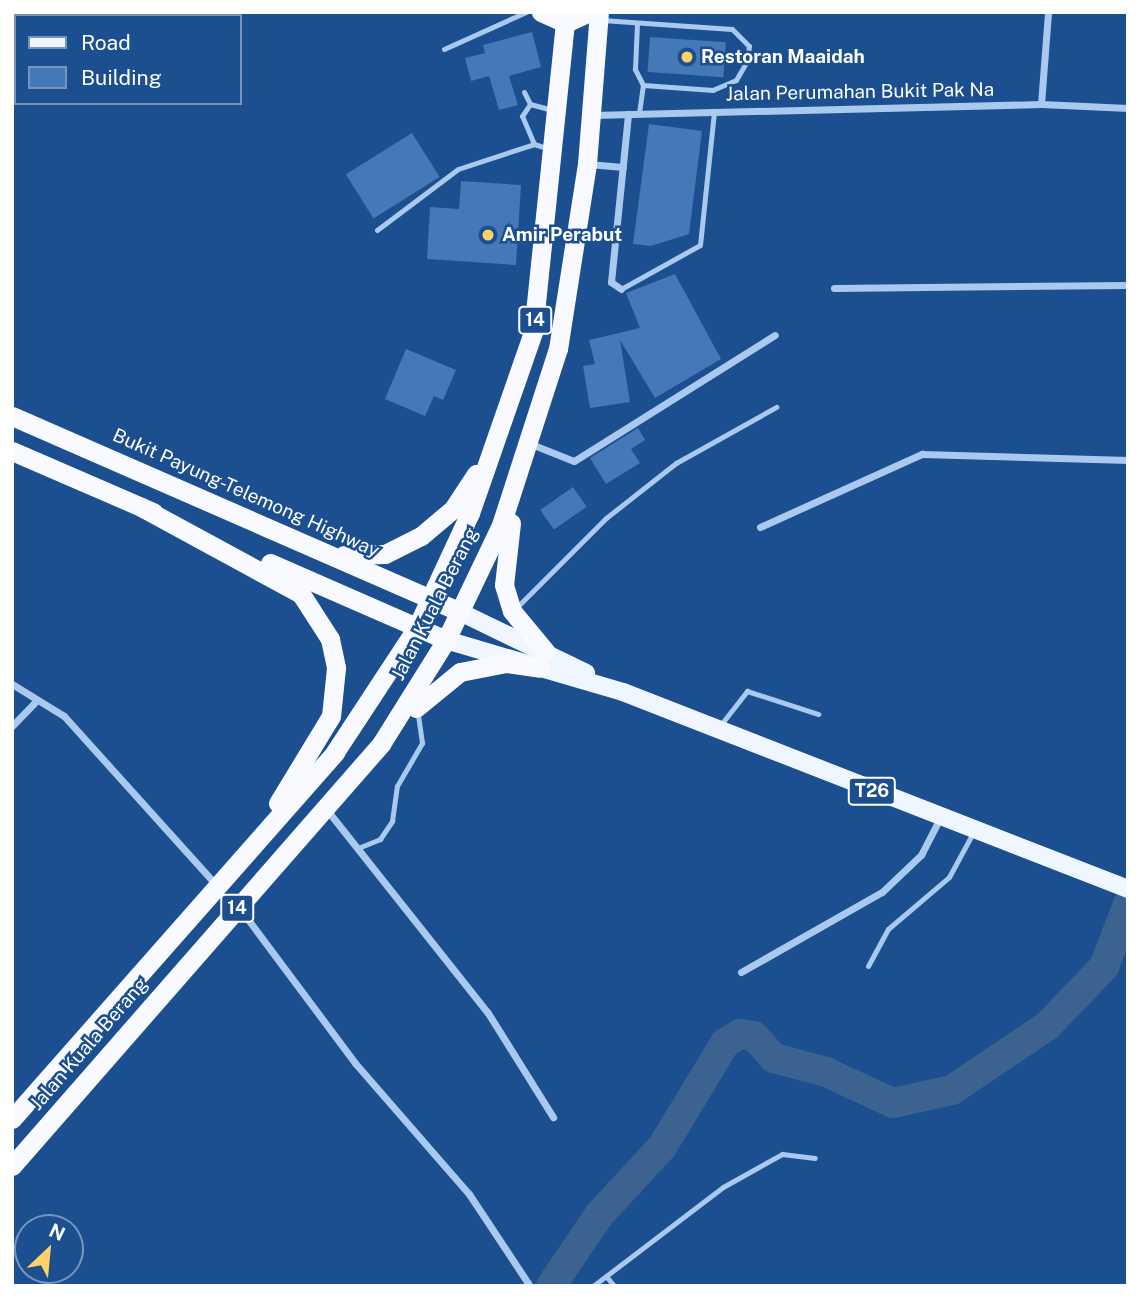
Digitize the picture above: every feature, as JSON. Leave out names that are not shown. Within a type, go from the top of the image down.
[{"type":"highway","points":[[541,12],[566,18],[596,15]]},
{"type":"highway","name":"Jalan Kuala Berang","points":[[12,1166],[381,744],[446,640],[531,444],[558,349],[587,164],[596,15]]},
{"type":"highway","name":"Jalan Kuala Berang","points":[[12,1119],[335,752],[417,627],[500,433],[533,332],[556,151],[566,18]]},
{"type":"highway","name":"Bukit Payung-Telemong Highway","points":[[12,416],[460,612]]},
{"type":"highway","points":[[322,551],[385,554],[421,536],[453,509],[500,433]]},
{"type":"highway","points":[[381,744],[438,686],[472,668],[543,660],[512,611],[503,556],[531,444]]},
{"type":"highway","points":[[12,451],[446,640]]},
{"type":"highway","points":[[141,507],[301,594],[330,639],[337,668],[331,716],[243,857]]},
{"type":"main road","points":[[460,612],[543,660]]},
{"type":"main road","points":[[446,640],[543,660]]},
{"type":"main road","name":"T26","points":[[543,660],[940,818],[1125,888]]},
{"type":"street","points":[[1041,104],[1048,12]]},
{"type":"street","name":"Jalan Perumahan Bukit Pak Na","points":[[592,115],[1041,104],[1128,108]]},
{"type":"street","points":[[621,289],[611,282],[628,114]]},
{"type":"street","points":[[587,164],[622,167]]},
{"type":"street","points":[[834,288],[1128,285]]},
{"type":"street","points":[[531,444],[574,461],[775,335]]},
{"type":"street","points":[[760,527],[922,454],[1128,460]]},
{"type":"street","points":[[12,684],[34,703],[64,716],[217,885]]},
{"type":"street","points":[[12,726],[34,703]]},
{"type":"street","points":[[326,810],[488,1013],[553,1117]]},
{"type":"street","points":[[741,971],[882,892],[921,855],[940,818]]},
{"type":"street","points":[[239,907],[355,1063],[444,1162],[528,1282]]},
{"type":"lane","points":[[444,49],[526,12]]},
{"type":"lane","points":[[596,15],[637,23],[732,29],[749,46],[736,80],[713,90],[643,85]]},
{"type":"lane","points":[[637,23],[635,69],[643,85],[639,113]]},
{"type":"lane","points":[[524,92],[530,104],[522,126],[534,144]]},
{"type":"lane","points":[[530,104],[560,112]]},
{"type":"lane","points":[[621,289],[700,245],[713,111]]},
{"type":"lane","points":[[377,230],[458,169],[534,144],[556,151]]},
{"type":"lane","points":[[512,611],[606,517],[676,463],[776,407]]},
{"type":"lane","points":[[718,730],[747,691],[818,714]]},
{"type":"lane","points":[[358,848],[380,839],[391,821],[397,786],[422,743],[418,706]]},
{"type":"lane","points":[[868,966],[888,929],[950,877],[974,831]]},
{"type":"lane","points":[[593,1286],[723,1187],[782,1154],[815,1158]]},
{"type":"lane","points":[[607,1276],[614,1286]]},
{"type":"building","points":[[532,32],[541,67],[509,76],[518,105],[499,110],[489,76],[471,81],[465,58],[485,53],[483,45]]},
{"type":"building","name":"Restoran Maaidah","points":[[650,37],[726,42],[723,77],[648,72]]},
{"type":"building","points":[[649,124],[702,131],[689,234],[651,246],[633,244]]},
{"type":"building","points":[[412,133],[440,177],[373,218],[346,174]]},
{"type":"building","name":"Amir Perabut","points":[[461,181],[521,185],[516,265],[427,259],[430,207],[459,209]]},
{"type":"building","points":[[675,274],[721,359],[655,398],[620,340],[630,402],[590,408],[583,366],[595,364],[589,340],[640,328],[626,293]]},
{"type":"building","points":[[406,349],[456,370],[443,400],[434,396],[425,416],[385,399]]},
{"type":"building","points":[[638,428],[645,440],[631,449],[640,463],[606,484],[590,458]]},
{"type":"building","points":[[573,487],[587,507],[554,530],[540,510]]},
{"type":"waterway","points":[[551,1286],[599,1215],[662,1147],[725,1043],[740,1034],[754,1036],[774,1058],[826,1072],[893,1103],[952,1090],[1047,1026],[1104,967],[1128,904]]},
{"type":"place","name":"Restoran Maaidah","points":[[687,57]]},
{"type":"place","name":"Amir Perabut","points":[[488,235]]}]
